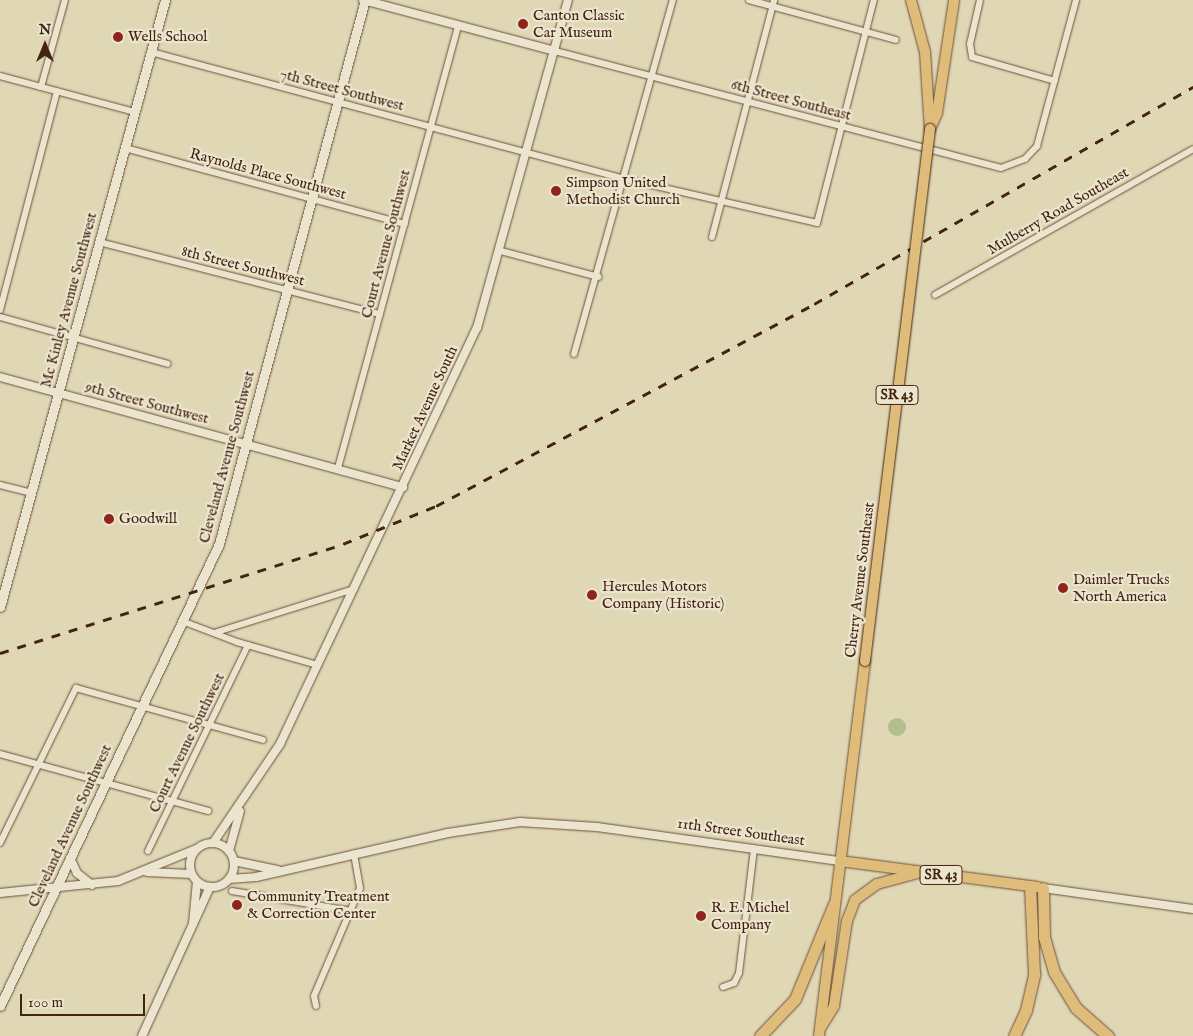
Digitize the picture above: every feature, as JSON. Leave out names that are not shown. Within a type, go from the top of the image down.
[{"type":"highway","points":[[1014,1036],[1034,974],[1030,886]]},
{"type":"highway","points":[[1042,888],[1044,938],[1054,972],[1076,1008],[1108,1036]]},
{"type":"highway","points":[[760,1036],[795,998],[834,904]]},
{"type":"main road","name":"Mc Kinley Avenue Southwest","points":[[0,607],[165,0]]},
{"type":"main road","name":"Cleveland Avenue Southwest","points":[[0,1006],[219,544],[364,0]]},
{"type":"main road","name":"Cherry Avenue Southeast","points":[[819,1033],[930,129],[925,52],[911,0]]},
{"type":"main road","name":"Cherry Avenue Southeast","points":[[930,129],[936,116],[954,0]]},
{"type":"main road","name":"11th Street Southeast","points":[[840,861],[1042,888]]},
{"type":"main road","points":[[819,1033],[834,1006],[847,921],[855,900],[877,884],[921,872]]},
{"type":"street","points":[[41,87],[65,0]]},
{"type":"street","points":[[364,0],[555,51]]},
{"type":"street","name":"Market Avenue South","points":[[213,843],[244,803],[280,744],[477,328],[501,251],[568,0]]},
{"type":"street","points":[[574,354],[599,277],[673,0]]},
{"type":"street","points":[[749,0],[773,3],[896,40]]},
{"type":"street","points":[[842,127],[874,0]]},
{"type":"street","points":[[980,0],[970,55],[1055,81],[1076,0]]},
{"type":"street","points":[[712,237],[773,3]]},
{"type":"street","name":"Court Avenue Southwest","points":[[338,468],[458,25]]},
{"type":"street","name":"6th Street Southeast","points":[[555,51],[997,168],[1021,161],[1037,146],[1055,81]]},
{"type":"street","name":"7th Street Southwest","points":[[151,52],[625,179],[816,223],[842,127]]},
{"type":"street","points":[[0,76],[134,112]]},
{"type":"street","points":[[0,310],[56,91]]},
{"type":"street","name":"Raynolds Place Southwest","points":[[125,148],[405,224]]},
{"type":"street","name":"Mulberry Road Southeast","points":[[935,295],[1193,149]]},
{"type":"street","name":"8th Street Southwest","points":[[99,242],[380,314]]},
{"type":"street","points":[[501,251],[599,277]]},
{"type":"street","points":[[0,317],[168,364]]},
{"type":"street","name":"9th Street Southwest","points":[[0,377],[403,487]]},
{"type":"street","points":[[0,485],[31,493]]},
{"type":"street","points":[[217,632],[354,589]]},
{"type":"street","points":[[182,621],[217,632],[248,645],[318,665]]},
{"type":"street","name":"Court Avenue Southwest","points":[[148,851],[248,645]]},
{"type":"street","points":[[1,838],[76,688],[263,740]]},
{"type":"street","points":[[0,754],[208,811]]},
{"type":"street","name":"Market Avenue South","points":[[229,851],[244,803]]},
{"type":"street","name":"11th Street Southeast","points":[[230,879],[286,870],[354,854],[520,822],[588,826],[840,861]]},
{"type":"street","points":[[0,893],[92,885],[145,872],[213,843],[229,851],[234,861],[230,879],[210,888],[142,1036]]},
{"type":"street","points":[[196,849],[189,862],[192,874],[197,882],[210,888]]},
{"type":"street","points":[[723,987],[735,982],[739,973],[754,849]]},
{"type":"street","points":[[316,1006],[314,996],[351,911],[361,881],[354,854]]},
{"type":"street","points":[[70,858],[77,873],[92,885]]},
{"type":"street","name":"11th Street Southeast","points":[[234,861],[286,870]]},
{"type":"street","points":[[145,872],[192,874]]},
{"type":"street","points":[[193,926],[197,882]]},
{"type":"street","name":"11th Street Southeast","points":[[1042,888],[1193,910]]},
{"type":"street","points":[[232,891],[351,911]]},
{"type":"green space","points":[[897,718],[903,721],[906,727],[903,733],[897,736],[891,733],[888,727],[891,721]]},
{"type":"railway","points":[[0,653],[343,544],[436,506],[814,304],[1193,87]]},
{"type":"place","name":"Canton Classic Car Museum","points":[[523,24]]},
{"type":"place","name":"Wells School","points":[[118,37]]},
{"type":"place","name":"Simpson United Methodist Church","points":[[556,191]]},
{"type":"place","name":"Goodwill","points":[[109,519]]},
{"type":"place","name":"Daimler Trucks North America","points":[[1063,588]]},
{"type":"place","name":"Hercules Motors Company (Historic)","points":[[592,595]]},
{"type":"place","name":"Community Treatment & Correction Center","points":[[237,905]]},
{"type":"place","name":"R. E. Michel Company","points":[[701,916]]}]
